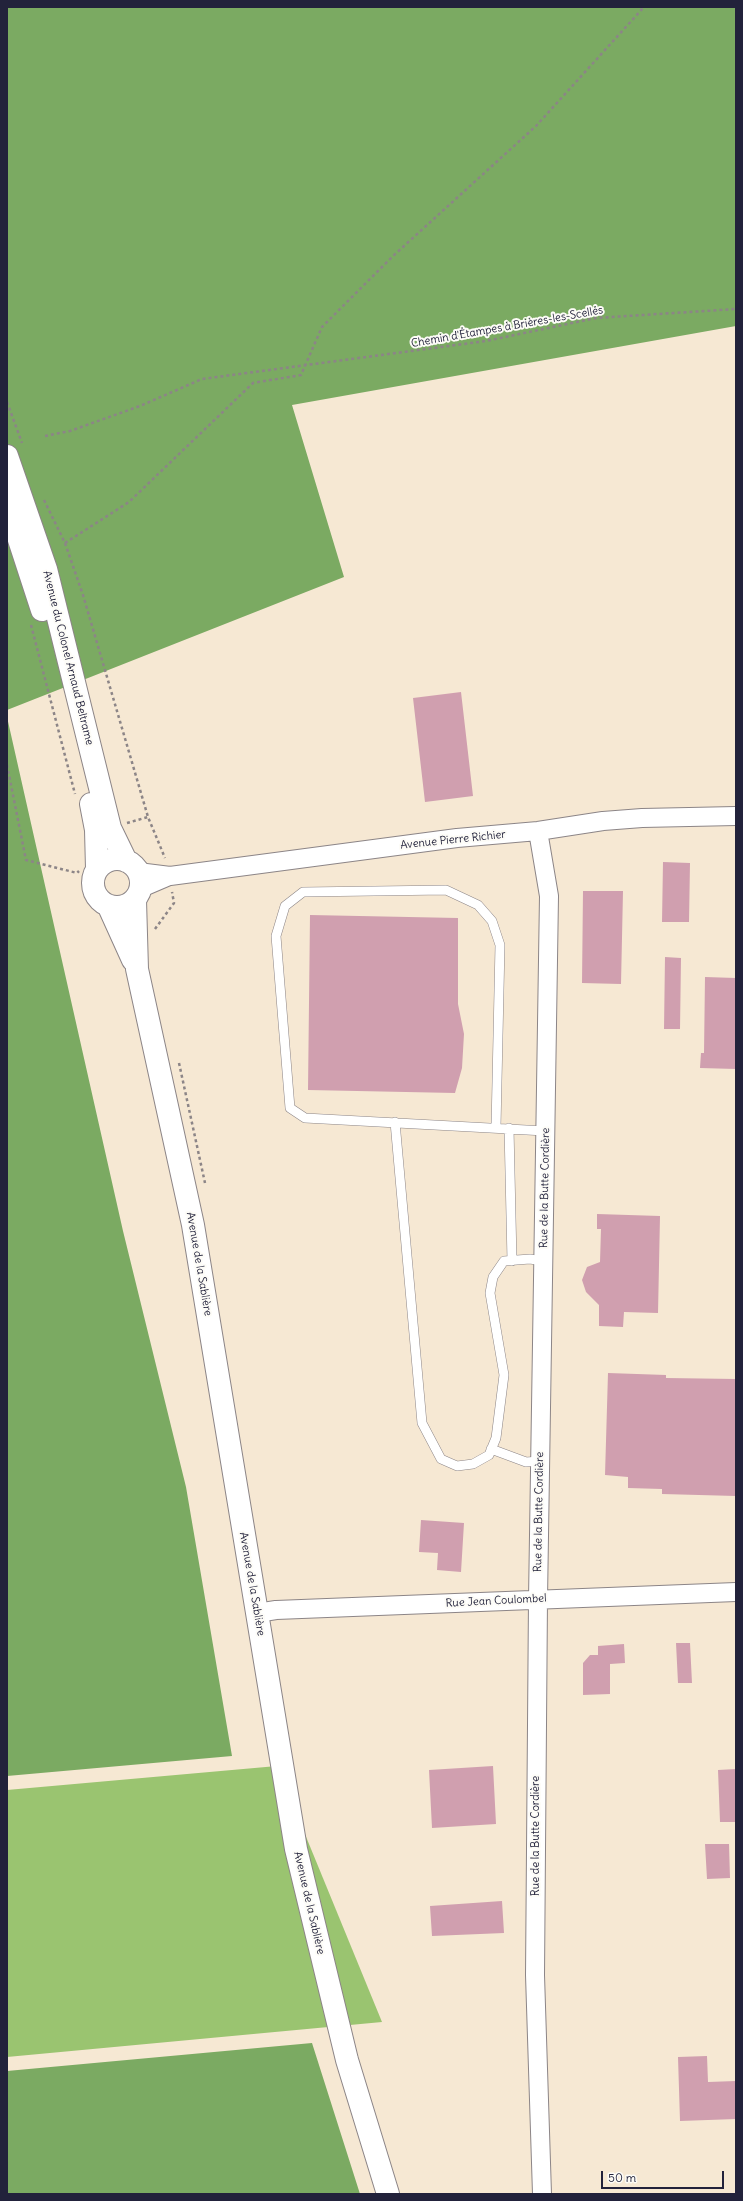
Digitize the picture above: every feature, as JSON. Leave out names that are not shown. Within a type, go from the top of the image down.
[{"type":"main road","name":"Avenue du Colonel Arnaud Beltrame","points":[[7,456],[46,569],[110,828],[135,880]]},
{"type":"main road","name":"Avenue du Colonel Arnaud Beltrame","points":[[7,503],[50,638],[95,824],[87,871],[93,876],[93,891],[97,898],[109,907]]},
{"type":"main road","points":[[87,871],[110,860],[135,880],[129,905],[121,908],[109,907]]},
{"type":"main road","name":"Avenue de la Sablière","points":[[135,880],[137,969],[193,1225],[296,1849],[347,2060],[388,2194]]},
{"type":"main road","name":"Avenue de la Sablière","points":[[109,907],[137,969]]},
{"type":"street","name":"Avenue Pierre Richier","points":[[135,880],[457,838],[538,831],[642,818],[736,816]]},
{"type":"street","name":"Rue de la Butte Cordière","points":[[538,831],[549,896],[538,1599],[535,1975],[542,2194]]},
{"type":"street","name":"Rue Jean Coulombel","points":[[257,1613],[276,1610],[736,1592]]},
{"type":"lane","points":[[496,1127],[500,945],[492,921],[478,905],[446,890],[302,892],[285,906],[276,936],[290,1108],[305,1118],[546,1130]]},
{"type":"lane","points":[[395,1122],[422,1424],[440,1460],[457,1466],[473,1464],[489,1455],[496,1438],[504,1375],[490,1293],[493,1277],[504,1261],[544,1261]]},
{"type":"lane","points":[[509,1128],[512,1260]]},
{"type":"lane","points":[[491,1449],[526,1462],[540,1462]]},
{"type":"path","points":[[155,935],[155,929],[174,903],[170,876],[148,817],[108,675],[65,543],[129,502],[253,384],[301,375],[322,327],[393,256],[536,126],[644,7]]},
{"type":"path","name":"Chemin d'Étampes à Brières-les-Scellés","points":[[44,436],[70,431],[140,406],[202,379],[305,367],[486,341],[596,318],[736,309]]},
{"type":"path","points":[[29,619],[75,795]]},
{"type":"path","points":[[7,765],[26,860],[87,871]]},
{"type":"path","points":[[177,1055],[201,1157],[206,1188]]},
{"type":"green space","points":[[7,7],[736,7],[736,326],[292,405],[344,577],[7,710]]},
{"type":"green space","points":[[7,717],[123,1231],[186,1487],[232,1756],[7,1776]]},
{"type":"green space","points":[[277,1766],[382,2022],[7,2057],[7,1790]]},
{"type":"green space","points":[[312,2043],[360,2194],[7,2194],[7,2071]]},
{"type":"building","points":[[461,692],[473,796],[425,802],[413,698]]},
{"type":"building","points":[[663,862],[690,863],[689,922],[662,922]]},
{"type":"building","points":[[583,891],[623,891],[621,984],[582,983]]},
{"type":"building","points":[[310,915],[458,918],[458,1004],[464,1034],[462,1068],[455,1093],[308,1090]]},
{"type":"building","points":[[665,957],[681,958],[680,1029],[664,1029]]},
{"type":"building","points":[[705,977],[736,978],[736,1069],[700,1068],[701,1053],[704,1053]]},
{"type":"building","points":[[597,1214],[660,1216],[658,1313],[624,1312],[623,1327],[599,1326],[599,1305],[586,1292],[582,1280],[587,1267],[600,1262],[601,1229],[597,1229]]},
{"type":"building","points":[[608,1373],[666,1375],[666,1378],[736,1379],[736,1496],[662,1494],[662,1489],[628,1488],[628,1477],[605,1475]]},
{"type":"building","points":[[421,1520],[464,1523],[461,1572],[437,1570],[438,1553],[419,1552]]},
{"type":"building","points":[[676,1643],[690,1643],[692,1683],[678,1683]]},
{"type":"building","points":[[624,1644],[625,1663],[610,1664],[610,1694],[583,1695],[583,1663],[590,1655],[598,1655],[598,1646]]},
{"type":"building","points":[[493,1766],[496,1824],[432,1828],[429,1770]]},
{"type":"building","points":[[736,1769],[736,1822],[720,1822],[718,1770]]},
{"type":"building","points":[[705,1844],[729,1844],[730,1878],[707,1879]]},
{"type":"building","points":[[502,1901],[504,1933],[432,1936],[430,1906]]},
{"type":"building","points":[[707,2056],[708,2082],[736,2081],[736,2119],[680,2121],[678,2057]]}]
